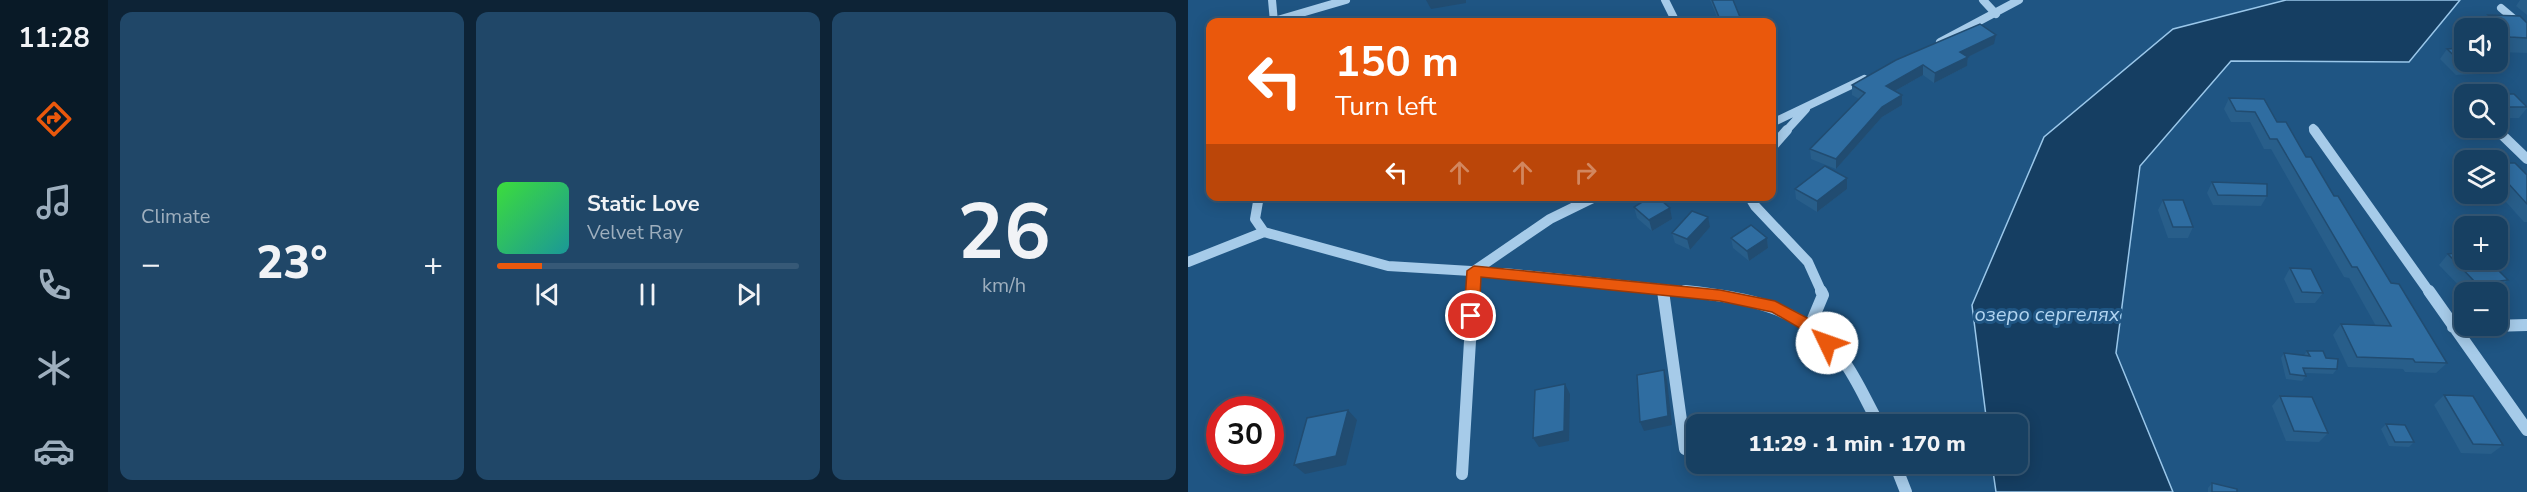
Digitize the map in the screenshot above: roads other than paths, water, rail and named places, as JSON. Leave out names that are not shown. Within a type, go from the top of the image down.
[{"type":"street","points":[[1272,0],[1274,18]]},
{"type":"street","points":[[1287,18],[1346,0]]},
{"type":"street","points":[[1665,0],[1674,18]]},
{"type":"street","points":[[1983,0],[1996,14]]},
{"type":"street","points":[[1934,45],[2019,0]]},
{"type":"street","points":[[2501,8],[2527,30]]},
{"type":"street","points":[[1776,121],[1871,76]]},
{"type":"street","points":[[1776,143],[1809,106]]},
{"type":"street","points":[[2313,128],[2527,430]]},
{"type":"street","points":[[2505,138],[2527,159]]},
{"type":"street","points":[[1258,201],[1255,219],[1264,232]]},
{"type":"street","points":[[1474,271],[1550,219],[1587,201]]},
{"type":"street","points":[[1753,201],[1808,262],[1823,295],[1810,326]]},
{"type":"street","points":[[1188,262],[1264,232],[1388,266],[1474,271],[1720,295],[1775,307],[1810,326],[1844,360],[1874,414]]},
{"type":"street","points":[[1462,474],[1474,271]]},
{"type":"street","points":[[1663,289],[1685,449]]},
{"type":"street","points":[[2453,327],[2527,325]]},
{"type":"street","points":[[1899,474],[1906,492]]},
{"type":"water","name":"озеро сергелях","points":[[2286,0],[2460,0],[2409,62],[2231,61],[2140,166],[2116,353],[2173,492],[1996,492],[1993,474],[2028,474],[2028,414],[1986,414],[1972,305],[2044,137],[2173,29]]}]
